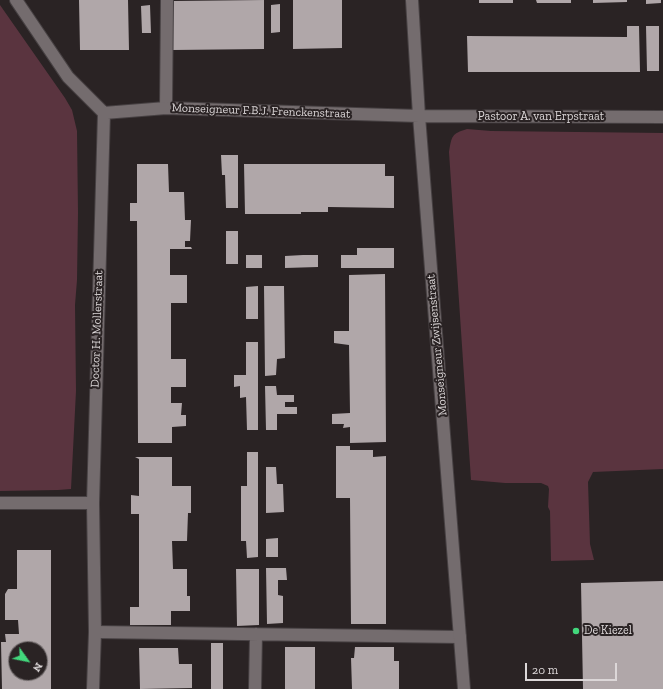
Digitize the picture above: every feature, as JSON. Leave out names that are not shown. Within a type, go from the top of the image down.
[{"type":"street","points":[[16,0],[68,77],[104,113]]},
{"type":"street","points":[[166,108],[167,0]]},
{"type":"street","name":"Monseigneur Zwijsenstraat","points":[[412,0],[419,116],[464,689]]},
{"type":"street","name":"Monseigneur F.B.J. Frenckenstraat","points":[[104,113],[166,108],[419,116]]},
{"type":"street","name":"Doctor H. Mollerstraat","points":[[93,689],[95,632],[93,503],[104,113]]},
{"type":"street","name":"Pastoor A. van Erpstraat","points":[[419,116],[663,117]]},
{"type":"street","points":[[0,503],[93,503]]},
{"type":"street","points":[[95,632],[460,637]]},
{"type":"street","points":[[255,689],[256,634]]},
{"type":"shaded area","points":[[0,5],[65,98],[72,110],[77,131],[78,213],[75,305],[76,391],[71,489],[0,491]]},
{"type":"shaded area","points":[[467,129],[491,131],[663,133],[663,469],[593,472],[588,482],[590,544],[594,560],[551,561],[548,486],[541,483],[505,483],[471,480],[449,152],[453,136],[458,132]]},
{"type":"building","points":[[79,0],[128,0],[129,50],[80,50]]},
{"type":"building","points":[[264,0],[264,49],[173,50],[173,1]]},
{"type":"building","points":[[293,0],[342,0],[342,48],[293,49]]},
{"type":"building","points":[[479,0],[513,0],[513,3],[479,3]]},
{"type":"building","points":[[536,0],[571,0],[571,3],[537,3]]},
{"type":"building","points":[[593,0],[627,0],[627,2],[593,3]]},
{"type":"building","points":[[646,0],[661,0],[661,3],[646,4]]},
{"type":"building","points":[[280,4],[280,32],[271,33],[271,5]]},
{"type":"building","points":[[150,5],[151,33],[142,33],[141,6]]},
{"type":"building","points":[[627,26],[639,26],[640,72],[468,72],[467,36],[627,37]]},
{"type":"building","points":[[646,26],[659,26],[659,71],[647,71]]},
{"type":"building","points":[[221,155],[238,155],[238,208],[226,208],[225,175],[222,175]]},
{"type":"building","points":[[137,164],[168,164],[169,192],[184,192],[185,220],[191,220],[190,241],[185,241],[185,247],[191,247],[192,249],[170,249],[170,275],[187,275],[187,303],[171,303],[171,359],[186,359],[186,387],[171,387],[171,403],[182,403],[181,415],[186,415],[186,426],[172,427],[172,443],[138,443],[137,221],[130,221],[130,203],[137,203]]},
{"type":"building","points":[[244,164],[385,164],[385,176],[394,176],[394,208],[328,207],[328,212],[301,212],[301,214],[245,214]]},
{"type":"building","points":[[226,231],[238,231],[238,264],[226,264]]},
{"type":"building","points":[[357,248],[394,248],[394,268],[341,268],[341,255],[357,255]]},
{"type":"building","points":[[246,255],[262,255],[262,268],[246,268]]},
{"type":"building","points":[[318,255],[318,267],[285,268],[285,256]]},
{"type":"building","points":[[385,274],[386,442],[350,443],[350,427],[343,428],[344,424],[332,424],[332,414],[350,413],[349,345],[334,343],[334,331],[349,331],[349,275]]},
{"type":"building","points":[[258,286],[258,319],[246,319],[246,287]]},
{"type":"building","points":[[264,286],[284,286],[285,358],[277,359],[276,375],[265,376]]},
{"type":"building","points":[[246,342],[258,342],[258,430],[247,430],[246,397],[240,398],[240,386],[234,387],[234,375],[246,375]]},
{"type":"building","points":[[265,386],[276,386],[277,395],[294,395],[294,402],[285,402],[285,407],[297,407],[297,414],[277,414],[277,430],[266,430]]},
{"type":"building","points":[[336,446],[350,446],[350,450],[373,450],[373,457],[386,456],[386,624],[351,624],[350,498],[336,498]]},
{"type":"building","points":[[247,452],[258,452],[258,557],[247,558],[246,541],[241,541],[241,486],[247,486]]},
{"type":"building","points":[[135,457],[172,457],[172,486],[191,486],[191,513],[188,513],[187,541],[172,541],[173,569],[187,569],[187,596],[190,596],[190,611],[171,611],[171,625],[130,625],[130,607],[139,607],[139,514],[131,514],[131,495],[139,496],[139,459]]},
{"type":"building","points":[[266,467],[276,467],[277,484],[283,484],[284,512],[266,513]]},
{"type":"building","points":[[278,538],[278,557],[266,557],[266,539]]},
{"type":"building","points":[[17,550],[51,550],[51,689],[2,689],[1,642],[6,642],[5,634],[19,634],[18,620],[5,620],[5,594],[8,589],[17,589]]},
{"type":"building","points":[[266,568],[286,568],[287,580],[278,580],[278,595],[283,596],[283,623],[267,624]]},
{"type":"building","points":[[236,569],[259,569],[259,625],[237,626]]},
{"type":"building","points":[[663,581],[663,689],[583,689],[581,583]]},
{"type":"building","points":[[211,643],[223,643],[223,689],[211,689]]},
{"type":"building","points":[[285,647],[315,647],[315,689],[285,689]]},
{"type":"building","points":[[355,647],[394,647],[394,661],[399,661],[399,689],[352,689],[351,658],[354,658]]},
{"type":"building","points":[[139,648],[178,648],[179,664],[192,664],[192,688],[140,689]]},
{"type":"place","name":"De Kiezel","points":[[576,631]]}]
